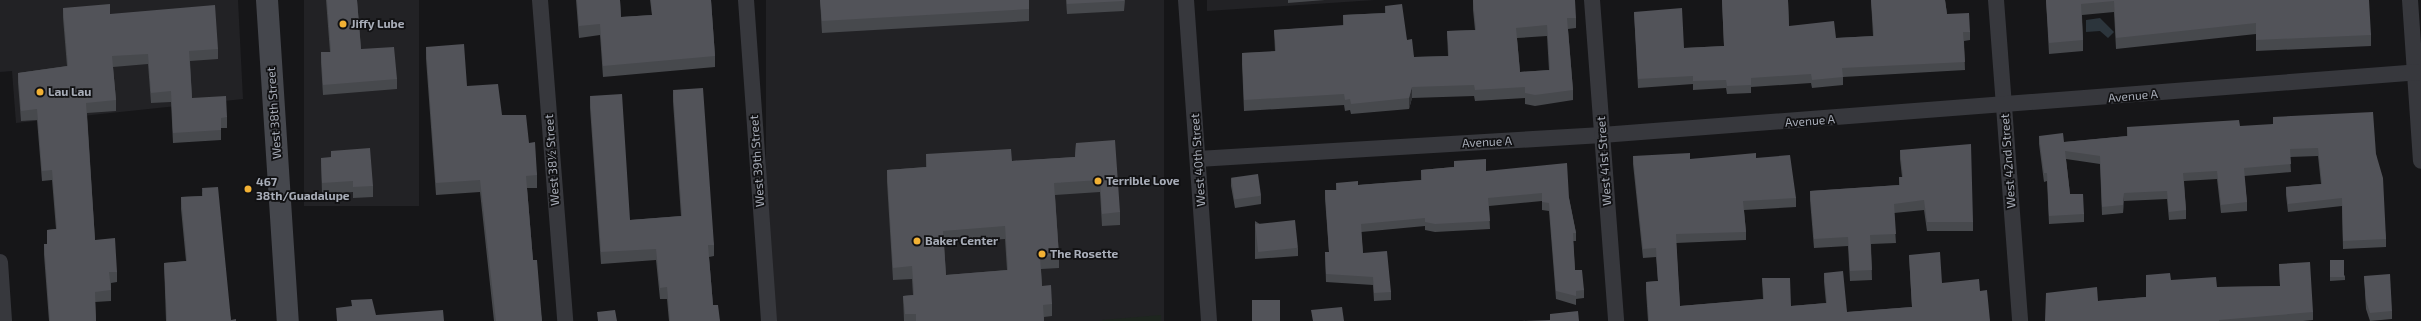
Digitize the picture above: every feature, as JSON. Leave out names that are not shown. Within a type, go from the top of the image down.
[{"type":"street","name":"West 38th Street","points":[[267,0],[288,321]]},
{"type":"street","name":"West 38½ Street","points":[[540,0],[565,321]]},
{"type":"street","name":"West 39th Street","points":[[746,0],[769,321]]},
{"type":"street","name":"West 40th Street","points":[[1186,0],[1209,321]]},
{"type":"street","name":"West 41st Street","points":[[1592,0],[1616,321]]},
{"type":"street","name":"West 42nd Street","points":[[1996,0],[2020,321]]},
{"type":"street","points":[[2410,0],[2418,73],[2421,161]]},
{"type":"street","name":"Avenue A","points":[[1198,158],[1602,135],[2004,107],[2418,73]]},
{"type":"street","points":[[0,262],[4,321]]},
{"type":"shaded area","points":[[0,0],[238,0],[243,99],[16,123],[12,71],[0,72]]},
{"type":"shaded area","points":[[304,0],[419,0],[419,206],[304,206]]},
{"type":"shaded area","points":[[766,0],[1164,0],[1164,321],[766,321]]},
{"type":"shaded area","points":[[1207,0],[1375,0],[1207,11]]},
{"type":"shaded area","points":[[2100,18],[2114,32],[2108,38],[2100,31],[2086,32],[2086,20]]},
{"type":"shaded area","points":[[1161,315],[1161,321],[1102,320]]},
{"type":"building","points":[[327,0],[357,0],[361,49],[394,47],[397,79],[323,85],[321,52],[331,52]]},
{"type":"building","points":[[577,0],[620,0],[621,17],[652,15],[651,0],[711,0],[715,56],[603,66],[600,24],[579,26]]},
{"type":"building","points":[[820,0],[1029,0],[1029,9],[822,21]]},
{"type":"building","points":[[1067,0],[1124,0],[1124,1],[1067,4]]},
{"type":"building","points":[[1473,0],[1575,0],[1576,18],[1567,18],[1573,90],[1535,95],[1525,93],[1525,87],[1475,90],[1474,85],[1412,87],[1409,98],[1351,104],[1350,99],[1345,100],[1344,94],[1244,100],[1242,53],[1276,51],[1274,30],[1344,25],[1343,15],[1386,13],[1385,6],[1402,4],[1407,40],[1412,39],[1414,57],[1449,56],[1447,31],[1476,30]],"holes":[[[1547,25],[1550,70],[1520,72],[1516,28]]]},
{"type":"building","points":[[1722,0],[1788,0],[1789,26],[1834,21],[1836,38],[1874,36],[1871,0],[1945,0],[1947,14],[1969,13],[1970,32],[1963,32],[1965,62],[1842,68],[1843,77],[1812,80],[1811,74],[1751,78],[1751,85],[1727,86],[1726,80],[1693,81],[1693,76],[1638,79],[1634,12],[1682,8],[1684,48],[1724,46]]},
{"type":"building","points":[[2046,0],[2369,0],[2371,35],[2256,40],[2256,23],[2116,38],[2114,1],[2081,4],[2083,40],[2049,43]]},
{"type":"building","points":[[110,4],[110,14],[215,5],[218,49],[189,51],[192,98],[226,96],[227,117],[221,118],[221,130],[173,133],[171,91],[151,93],[148,54],[112,56],[116,100],[86,103],[95,240],[115,238],[117,272],[109,272],[111,290],[95,292],[96,321],[50,321],[44,244],[47,244],[47,230],[57,229],[52,170],[42,171],[37,109],[21,111],[18,73],[68,66],[63,8]]},
{"type":"building","points":[[464,44],[467,86],[498,84],[502,115],[526,115],[529,143],[535,142],[537,175],[526,176],[533,260],[537,260],[542,321],[496,321],[480,180],[436,183],[426,47]]},
{"type":"building","points":[[703,88],[714,245],[708,245],[713,305],[718,305],[720,321],[670,321],[667,287],[660,288],[656,249],[601,252],[590,96],[622,94],[630,220],[682,216],[673,90]]},
{"type":"building","points":[[2373,112],[2376,154],[2383,178],[2386,239],[2343,241],[2342,198],[2288,204],[2286,187],[2322,184],[2318,148],[2290,149],[2291,164],[2244,168],[2247,202],[2221,205],[2217,171],[2183,173],[2186,210],[2169,212],[2167,191],[2124,193],[2123,205],[2102,207],[2100,156],[2065,151],[2070,194],[2083,194],[2084,214],[2049,216],[2047,173],[2044,173],[2039,136],[2063,133],[2064,142],[2128,136],[2127,127],[2239,120],[2240,126],[2273,124],[2273,117]]},
{"type":"building","name":"Baker Center","points":[[1115,140],[1120,212],[1102,214],[1100,180],[1054,183],[1059,256],[1040,257],[1042,286],[1051,285],[1052,304],[1043,305],[1044,321],[916,321],[916,314],[905,314],[903,296],[914,295],[912,266],[893,268],[887,170],[927,167],[926,154],[1011,149],[1012,161],[1075,157],[1076,143]],"holes":[[[1005,226],[1008,270],[946,275],[943,231]]]},
{"type":"building","points":[[1971,144],[1973,222],[1927,222],[1924,200],[1894,204],[1896,234],[1870,235],[1872,270],[1850,271],[1848,237],[1814,239],[1810,191],[1900,185],[1899,177],[1903,177],[1900,150]]},
{"type":"building","points":[[370,148],[373,186],[353,187],[353,181],[322,183],[321,158],[331,157],[331,151]]},
{"type":"building","points":[[1690,153],[1690,159],[1756,153],[1756,158],[1790,155],[1796,198],[1743,201],[1746,232],[1676,234],[1680,306],[1764,299],[1762,278],[1790,278],[1791,306],[1827,303],[1824,273],[1843,271],[1847,312],[1912,307],[1909,255],[1940,252],[1942,283],[1979,279],[1980,291],[1987,290],[1990,321],[1649,321],[1646,282],[1658,281],[1656,248],[1643,249],[1633,156]]},
{"type":"building","points":[[1486,159],[1486,171],[1567,163],[1569,198],[1576,233],[1573,233],[1575,270],[1582,270],[1584,290],[1576,291],[1576,296],[1556,291],[1549,203],[1542,202],[1542,193],[1488,198],[1490,221],[1435,224],[1425,222],[1425,218],[1361,224],[1363,253],[1387,251],[1391,292],[1374,293],[1373,277],[1326,274],[1325,252],[1329,252],[1325,190],[1337,190],[1336,183],[1358,181],[1358,185],[1422,180],[1421,170],[1454,167],[1454,161]]},
{"type":"building","points":[[1258,174],[1261,196],[1234,200],[1231,178]]},
{"type":"building","points":[[218,187],[231,320],[236,319],[236,321],[167,321],[164,263],[187,261],[181,197],[203,196],[202,188]]},
{"type":"building","points":[[1295,220],[1298,248],[1258,252],[1255,224]]},
{"type":"building","points":[[2330,260],[2344,260],[2344,277],[2330,277]]},
{"type":"building","points":[[2310,262],[2313,312],[2219,321],[2045,321],[2046,293],[2097,287],[2098,301],[2146,297],[2146,275],[2170,273],[2171,280],[2216,277],[2217,287],[2280,286],[2279,264]]},
{"type":"building","points":[[2390,274],[2392,311],[2370,313],[2366,301],[2364,276]]},
{"type":"building","points":[[372,299],[376,315],[443,310],[444,321],[337,321],[336,308],[352,306],[351,300]]},
{"type":"building","points":[[1252,300],[1280,300],[1280,321],[1252,321]]},
{"type":"building","points":[[1342,307],[1344,321],[1313,321],[1311,310]]},
{"type":"building","points":[[615,310],[617,321],[598,321],[597,312]]},
{"type":"building","points":[[1578,311],[1579,321],[1522,321],[1550,320],[1550,314]]},
{"type":"place","name":"Jiffy Lube","points":[[343,24]]},
{"type":"place","name":"Lau Lau","points":[[40,92]]},
{"type":"place","name":"Terrible Love","points":[[1098,181]]},
{"type":"place","name":"467 38th/Guadalupe","points":[[248,189]]},
{"type":"place","name":"Baker Center","points":[[917,241]]},
{"type":"place","name":"The Rosette","points":[[1042,254]]}]
